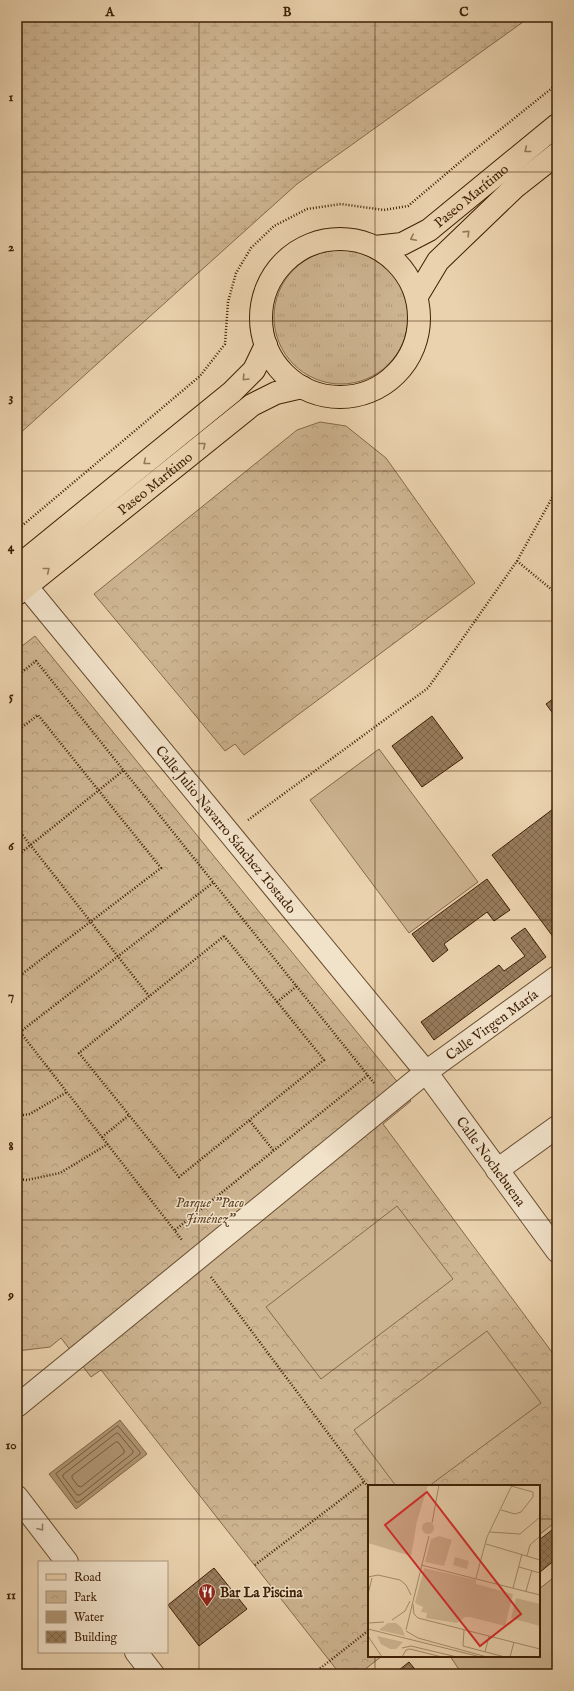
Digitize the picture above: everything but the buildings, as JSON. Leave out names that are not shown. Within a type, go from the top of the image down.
[{"type":"main road","name":"Paseo Marítimo","points":[[376,247],[402,244],[429,230],[557,125]]},
{"type":"main road","name":"Paseo Marítimo","points":[[417,296],[438,261],[515,187],[557,154]]},
{"type":"main road","points":[[350,239],[376,247],[394,259],[408,276],[417,296],[420,322],[414,348],[400,371],[379,387],[354,396],[327,396],[302,387],[287,376],[275,362],[266,345],[261,319],[265,292],[278,269],[298,250],[323,240],[350,239]]},
{"type":"main road","name":"Paseo Marítimo","points":[[17,567],[232,392],[254,370],[266,345]]},
{"type":"main road","name":"Paseo Marítimo","points":[[22,590],[252,405],[276,393],[302,387]]},
{"type":"street","name":"Calle Julio Navarro Sánchez Tostado","points":[[22,590],[229,832],[426,1072]]},
{"type":"street","name":"Calle Virgen María","points":[[17,1406],[426,1072],[557,977]]},
{"type":"street","name":"Calle Nochebuena","points":[[426,1072],[497,1170],[556,1246]]},
{"type":"street","points":[[497,1170],[557,1127]]},
{"type":"street","points":[[17,1497],[66,1561]]},
{"type":"path","points":[[17,530],[200,376],[225,344],[228,302],[236,273],[251,248],[274,226],[307,209],[341,204],[384,210],[408,206],[466,156],[557,84]]},
{"type":"path","points":[[229,832],[245,822],[428,688],[517,561],[557,489]]},
{"type":"path","points":[[517,561],[557,594]]},
{"type":"path","points":[[17,676],[36,660],[390,1102]]},
{"type":"path","points":[[17,732],[38,715],[161,868],[18,977],[17,975]]},
{"type":"path","points":[[17,856],[124,770]]},
{"type":"path","points":[[17,828],[149,996]]},
{"type":"path","points":[[17,1053],[19,1032],[214,882]]},
{"type":"path","points":[[224,936],[324,1060],[179,1177],[79,1053],[149,996],[224,936]]},
{"type":"path","points":[[277,1002],[297,986]]},
{"type":"path","points":[[175,1230],[368,1075]]},
{"type":"path","points":[[17,1116],[30,1114],[67,1092]]},
{"type":"path","points":[[102,1137],[129,1115]]},
{"type":"path","points":[[250,1121],[273,1150]]},
{"type":"path","points":[[17,1179],[27,1180],[60,1173],[108,1144]]},
{"type":"path","points":[[255,1565],[364,1482]]},
{"type":"path","points":[[313,1674],[368,1631]]},
{"type":"green space","points":[[17,17],[530,17],[297,184],[17,436]]},
{"type":"green space","points":[[348,250],[373,258],[393,275],[403,291],[407,304],[407,330],[403,343],[397,354],[383,369],[367,379],[354,383],[334,384],[309,376],[289,359],[279,343],[275,330],[274,310],[282,285],[299,265],[315,255],[328,251]]},
{"type":"green space","points":[[320,422],[346,426],[386,458],[475,583],[244,755],[235,744],[225,751],[94,594],[297,430]]},
{"type":"green space","name":"Parque \"Paco Jiménez\"","points":[[35,636],[404,1090],[411,1101],[383,1124],[557,1359],[557,1521],[540,1534],[540,1485],[368,1485],[368,1657],[381,1657],[359,1674],[340,1674],[101,1370],[91,1377],[61,1338],[50,1347],[17,1351],[17,650]]},
{"type":"green space","points":[[379,749],[478,882],[409,933],[310,800]]},
{"type":"green space","points":[[397,1206],[453,1279],[321,1379],[266,1307]]},
{"type":"green space","points":[[487,1331],[541,1403],[430,1485],[395,1485],[354,1430]]},
{"type":"green space","points":[[557,1575],[557,1674],[462,1674],[451,1657],[540,1657],[540,1588]]},
{"type":"water","points":[[120,1420],[147,1454],[76,1509],[49,1474]]},
{"type":"place","name":"Bar La Piscina","points":[[207,1607]]}]
